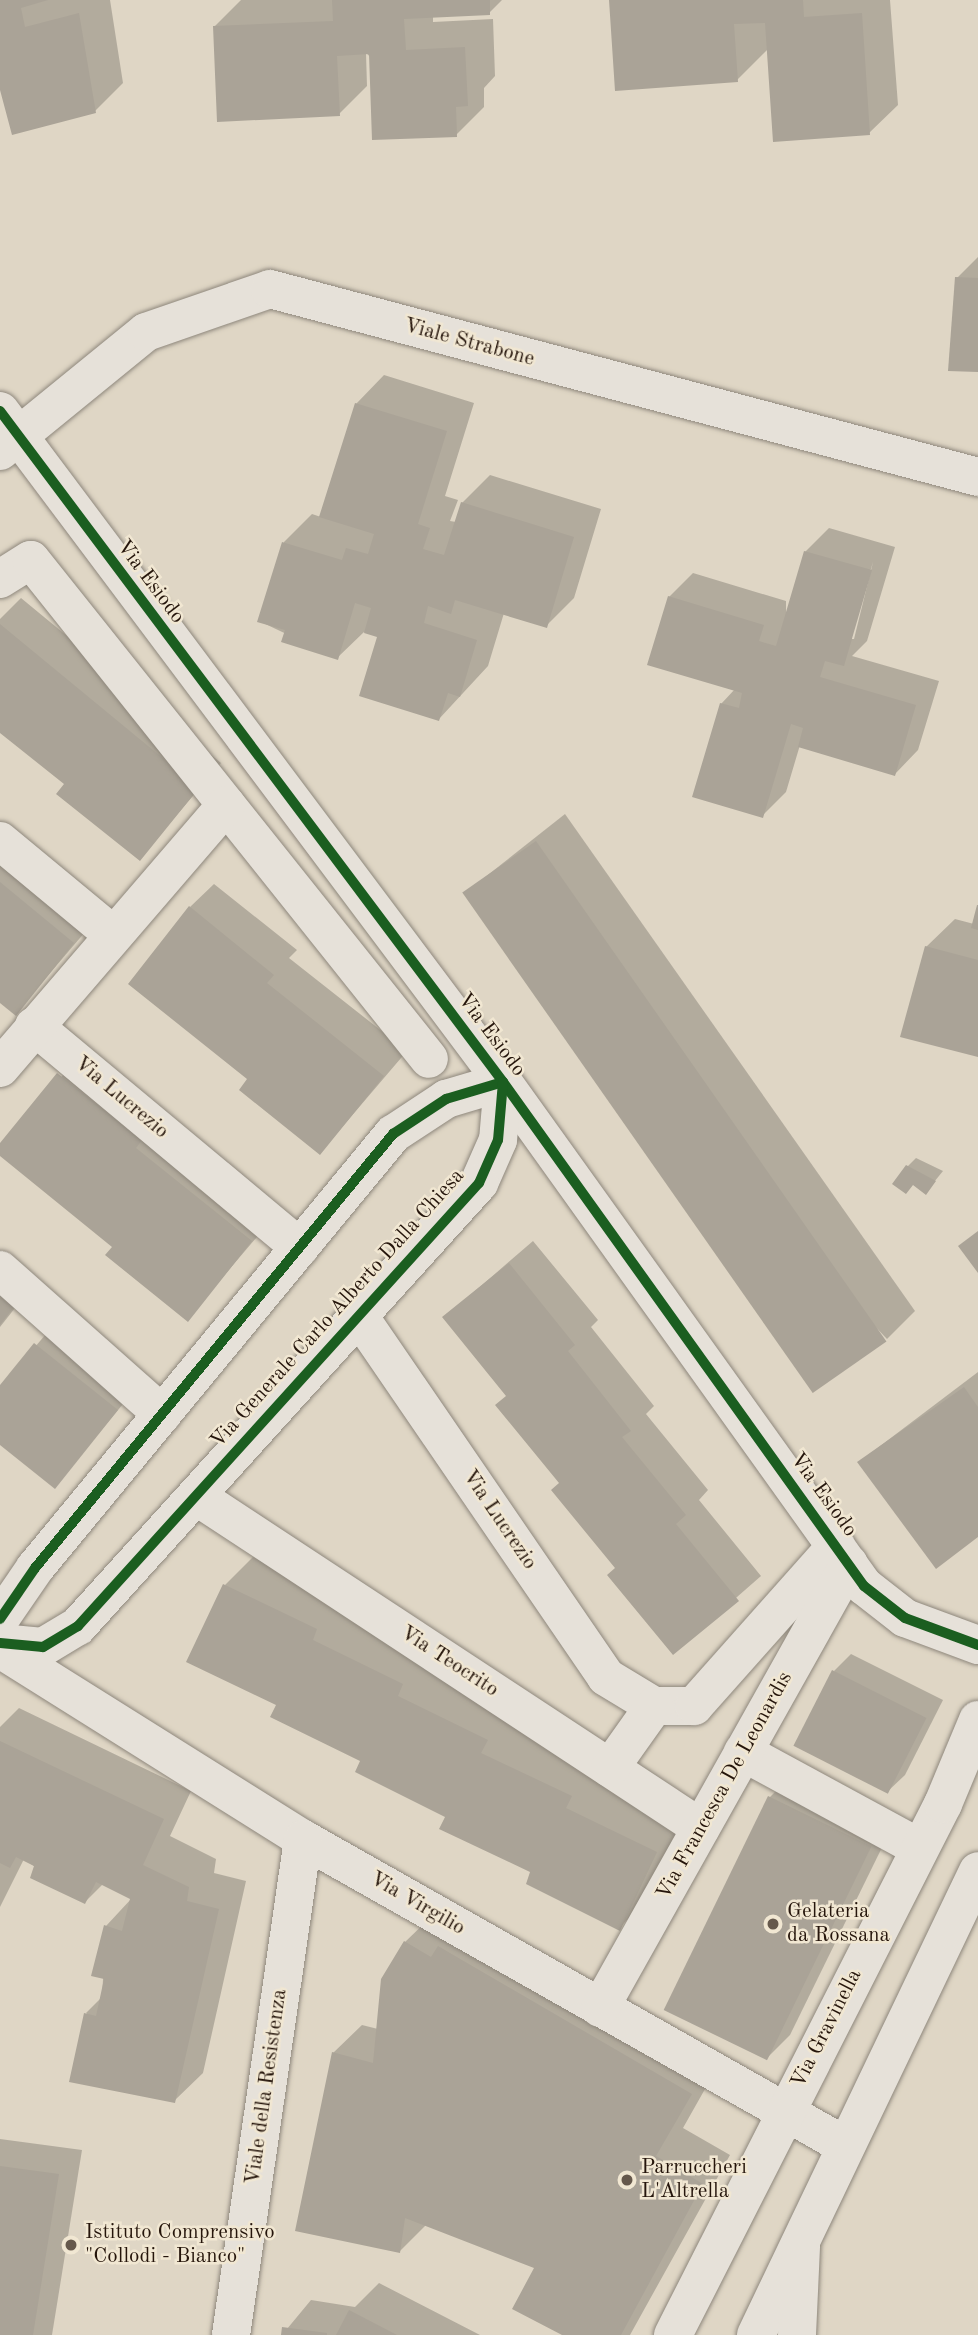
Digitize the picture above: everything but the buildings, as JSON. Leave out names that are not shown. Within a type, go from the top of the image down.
[{"type":"street","name":"Viale Strabone","points":[[5,434],[146,332],[270,289],[978,477]]},
{"type":"street","name":"Via Esiodo","points":[[5,434],[503,1082],[864,1586],[905,1618],[978,1644]]},
{"type":"street","points":[[15,570],[226,804],[429,1059]]},
{"type":"street","points":[[0,1068],[111,933],[226,804]]},
{"type":"street","points":[[0,841],[111,933]]},
{"type":"street","name":"Via Lucrezio","points":[[34,1026],[300,1248]]},
{"type":"street","points":[[0,1619],[8,1601],[393,1134],[446,1099],[503,1082]]},
{"type":"street","name":"Via Generale Carlo Alberto Dalla Chiesa","points":[[0,1643],[44,1647],[78,1626],[480,1183],[498,1140],[503,1082]]},
{"type":"street","points":[[0,1270],[162,1414]]},
{"type":"street","name":"Via Lucrezio","points":[[359,1316],[607,1677],[654,1706]]},
{"type":"street","name":"Via Teocrito","points":[[196,1496],[701,1828]]},
{"type":"street","points":[[610,1768],[654,1706],[694,1706],[843,1555]]},
{"type":"street","name":"Via Francesca De Leonardis","points":[[600,2008],[743,1752],[843,1555]]},
{"type":"street","name":"Via Virgilio","points":[[0,1648],[303,1839],[844,2145]]},
{"type":"street","name":"Via Gravinella","points":[[673,2335],[920,1848],[978,1720]]},
{"type":"street","points":[[743,1752],[920,1848]]},
{"type":"street","name":"Viale della Resistenza","points":[[231,2335],[303,1839]]},
{"type":"street","points":[[756,2335],[801,2230],[978,1871]]},
{"type":"street","points":[[797,2335],[801,2230]]},
{"type":"cycle path","points":[[0,411],[503,1082],[864,1586],[905,1618],[978,1645]]},
{"type":"cycle path","points":[[0,1619],[35,1568],[393,1134],[446,1099],[503,1082],[498,1140],[479,1183],[78,1626],[43,1647],[0,1643]]},
{"type":"place","name":"Gelateria da Rossana","points":[[773,1924]]},
{"type":"place","name":"Parruccheri L'Altrella","points":[[627,2180]]},
{"type":"place","name":"Istituto Comprensivo \"Collodi - Bianco\"","points":[[71,2245]]}]
